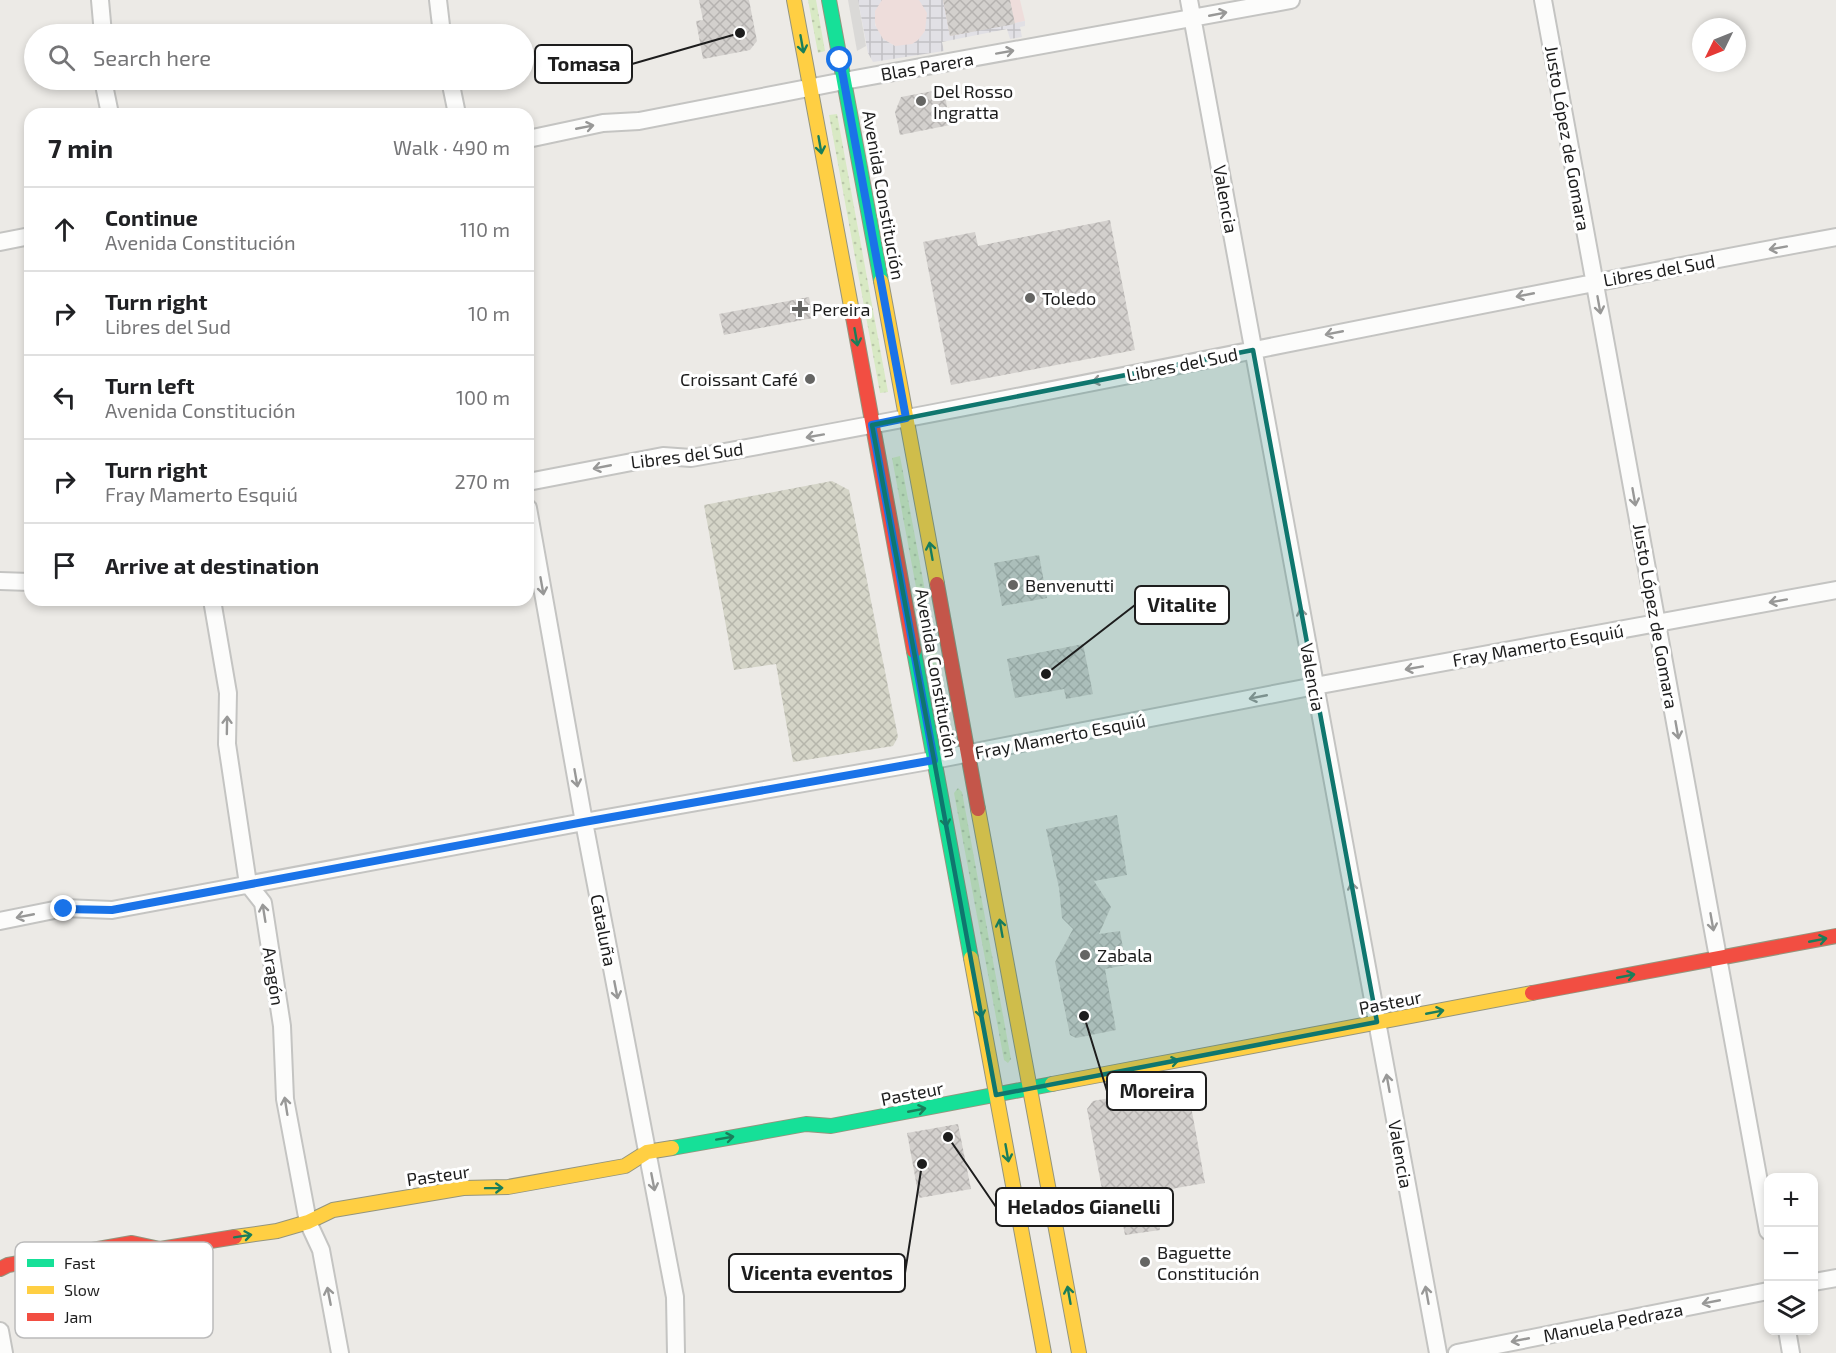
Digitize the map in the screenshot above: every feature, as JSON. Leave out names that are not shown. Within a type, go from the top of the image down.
[{"type":"main road","name":"Avenida Constitución","points":[[794,0],[1044,1353]]},
{"type":"main road","name":"Avenida Constitución","points":[[829,0],[1079,1353]]},
{"type":"main road","name":"Pasteur","points":[[205,1242],[277,1231],[308,1222],[333,1210],[463,1188],[508,1187],[625,1166],[647,1152],[806,1124],[831,1126],[1836,936]]},
{"type":"main road","name":"Pasteur","points":[[0,1269],[15,1264]]},
{"type":"street","points":[[100,0],[102,24]]},
{"type":"street","points":[[438,0],[441,24]]},
{"type":"street","name":"Valencia","points":[[1189,0],[1438,1353]]},
{"type":"street","name":"Blas Parera","points":[[534,138],[603,123],[639,121],[810,87],[1291,0]]},
{"type":"street","name":"Justo López de Gomara","points":[[1543,0],[1767,1227]]},
{"type":"street","points":[[105,90],[109,108]]},
{"type":"street","points":[[452,90],[456,108]]},
{"type":"street","points":[[0,242],[24,237]]},
{"type":"street","name":"Libres del Sud","points":[[534,481],[663,456],[691,458],[872,425],[1594,281],[1836,237]]},
{"type":"street","name":"Cataluña","points":[[534,542],[584,822],[675,1297],[676,1353]]},
{"type":"street","points":[[0,581],[24,582]]},
{"type":"street","name":"Fray Mamerto Esquiú","points":[[0,921],[64,909],[112,910],[584,822],[934,760],[1315,686],[1836,590]]},
{"type":"street","name":"Aragón","points":[[213,606],[228,693],[227,744],[248,885],[263,903],[282,1026],[285,1099],[308,1222],[321,1250],[340,1353]]},
{"type":"street","points":[[1818,1281],[1836,1278]]},
{"type":"street","name":"Manuela Pedraza","points":[[1457,1353],[1764,1292]]},
{"type":"street","points":[[0,1331],[4,1353]]},
{"type":"street","points":[[1788,1335],[1791,1353]]},
{"type":"highlighted area","points":[[1253,350],[1377,1022],[996,1095],[872,425]]},
{"type":"shaded area","points":[[848,0],[858,0],[866,46],[857,51]]},
{"type":"shaded area","points":[[858,0],[882,0],[875,11],[875,25],[883,39],[895,46],[912,44],[925,31],[927,13],[919,0],[943,0],[950,36],[1025,21],[1025,26],[1020,27],[1022,37],[1010,39],[1007,29],[942,42],[944,51],[873,62],[868,53]]},
{"type":"shaded area","points":[[870,0],[1020,0],[1025,21],[906,46],[895,46],[883,39],[877,31]]},
{"type":"shaded area","points":[[832,481],[849,490],[898,737],[893,746],[793,762],[776,664],[734,670],[704,505]]},
{"type":"green space","points":[[808,0],[816,0],[825,51],[818,53]]},
{"type":"green space","points":[[837,114],[888,392],[880,393],[829,115]]},
{"type":"green space","points":[[900,456],[950,725],[942,727],[892,458]]},
{"type":"green space","points":[[958,788],[962,792],[1011,1059],[1008,1063],[1004,1060],[954,793]]},
{"type":"building","points":[[699,0],[749,0],[757,41],[750,50],[703,59],[696,21],[703,20]]},
{"type":"building","points":[[943,0],[1010,0],[1015,24],[950,36]]},
{"type":"building","points":[[944,89],[950,125],[900,135],[895,112],[901,97]]},
{"type":"building","name":"Toledo","points":[[1110,220],[1135,350],[951,385],[923,242],[975,232],[978,246]]},
{"type":"building","points":[[809,297],[813,318],[724,335],[719,314]]},
{"type":"building","points":[[1039,555],[1047,598],[1002,606],[994,563]]},
{"type":"building","points":[[1083,644],[1093,694],[1066,699],[1064,689],[1015,698],[1007,659]]},
{"type":"building","points":[[1117,815],[1127,875],[1094,881],[1111,907],[1099,934],[1120,931],[1126,965],[1105,969],[1116,1030],[1076,1038],[1070,1035],[1055,962],[1073,929],[1062,918],[1059,888],[1046,829]]},
{"type":"building","points":[[1187,1084],[1205,1183],[1154,1192],[1160,1230],[1125,1235],[1118,1199],[1104,1200],[1087,1109],[1093,1101]]},
{"type":"building","points":[[958,1124],[971,1189],[919,1198],[907,1133]]},
{"type":"traffic: fast","points":[[829,0],[881,281]]},
{"type":"traffic: fast","points":[[914,651],[971,958]]},
{"type":"traffic: fast","points":[[672,1148],[806,1124],[831,1126],[1052,1084]]},
{"type":"traffic: slow","points":[[794,0],[853,317]]},
{"type":"traffic: slow","points":[[881,281],[937,584]]},
{"type":"traffic: slow","points":[[978,809],[1079,1353]]},
{"type":"traffic: slow","points":[[971,958],[1044,1353]]},
{"type":"traffic: slow","points":[[1052,1084],[1532,993]]},
{"type":"traffic: slow","points":[[235,1237],[277,1231],[308,1222],[333,1210],[463,1188],[508,1187],[625,1166],[647,1152],[672,1148]]},
{"type":"traffic: jam","points":[[853,317],[914,651]]},
{"type":"traffic: jam","points":[[937,584],[978,809]]},
{"type":"traffic: jam","points":[[1532,993],[1836,936]]},
{"type":"traffic: jam","points":[[204,1242],[235,1237]]},
{"type":"traffic: jam","points":[[0,1269],[15,1264]]},
{"type":"place","name":"Tomasa","points":[[740,33]]},
{"type":"place","name":"Del Rosso Ingratta","points":[[921,101]]},
{"type":"place","name":"Toledo","points":[[1030,298]]},
{"type":"place","name":"Pereira","points":[[800,309]]},
{"type":"place","name":"Croissant Café","points":[[810,379]]},
{"type":"place","name":"Benvenutti","points":[[1013,585]]},
{"type":"place","name":"Vitalite","points":[[1046,674]]},
{"type":"place","name":"Zabala","points":[[1085,955]]},
{"type":"place","name":"Moreira","points":[[1084,1016]]},
{"type":"place","name":"Helados Gianelli","points":[[948,1137]]},
{"type":"place","name":"Vicenta eventos","points":[[922,1164]]},
{"type":"place","name":"Baguette Constitución","points":[[1145,1262]]},
{"type":"route","points":[[64,909],[112,910],[584,822],[934,760],[872,425],[906,418],[840,60]]}]
